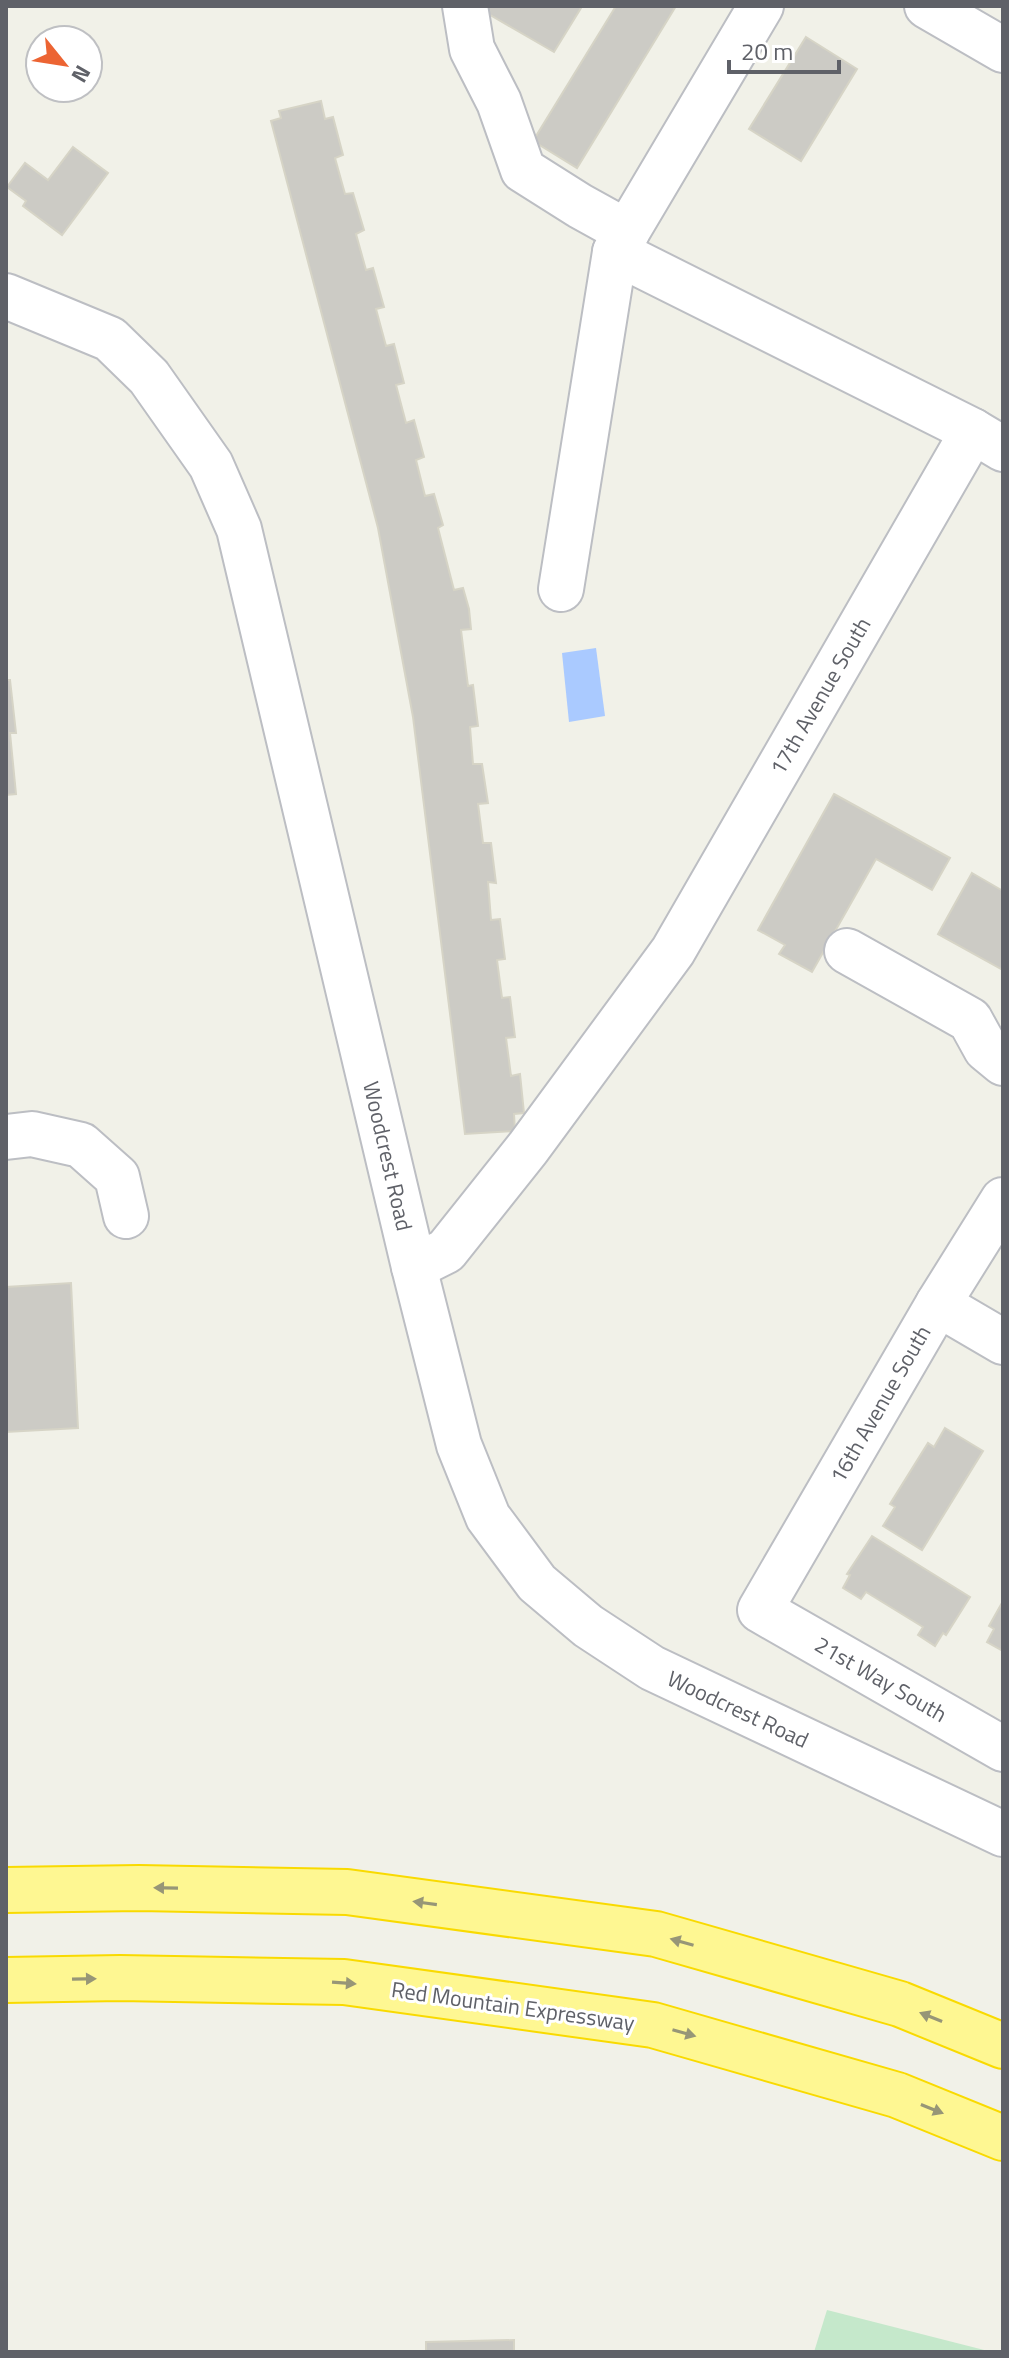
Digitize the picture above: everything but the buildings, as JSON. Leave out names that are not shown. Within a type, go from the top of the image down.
[{"type":"highway","points":[[6,1890],[139,1888],[347,1892],[656,1934],[900,2004],[1003,2046]]},
{"type":"highway","name":"Red Mountain Expressway","points":[[6,1980],[120,1978],[344,1982],[653,2025],[897,2095],[1003,2138]]},
{"type":"street","name":"17th Avenue South","points":[[414,1267],[446,1251],[528,1148],[673,951],[988,440],[621,242],[580,206],[523,170],[499,102],[472,49],[465,6]]},
{"type":"street","points":[[561,589],[621,242],[761,6]]},
{"type":"street","points":[[927,6],[1003,50]]},
{"type":"street","name":"Woodcrest Road","points":[[6,296],[110,339],[149,377],[211,465],[239,529],[414,1267],[459,1445],[488,1517],[537,1583],[588,1626],[652,1668],[1003,1834]]},
{"type":"street","points":[[847,951],[970,1020],[986,1049],[1003,1063]]},
{"type":"street","points":[[6,1137],[32,1134],[81,1145],[117,1177],[126,1216]]},
{"type":"street","name":"16th Avenue South","points":[[760,1610],[938,1304],[1003,1200]]},
{"type":"street","points":[[938,1304],[1003,1342]]},
{"type":"street","name":"21st Way South","points":[[760,1610],[1003,1749]]},
{"type":"green space","points":[[827,2310],[992,2352],[814,2352]]},
{"type":"water","points":[[596,648],[605,716],[569,722],[562,653]]}]
